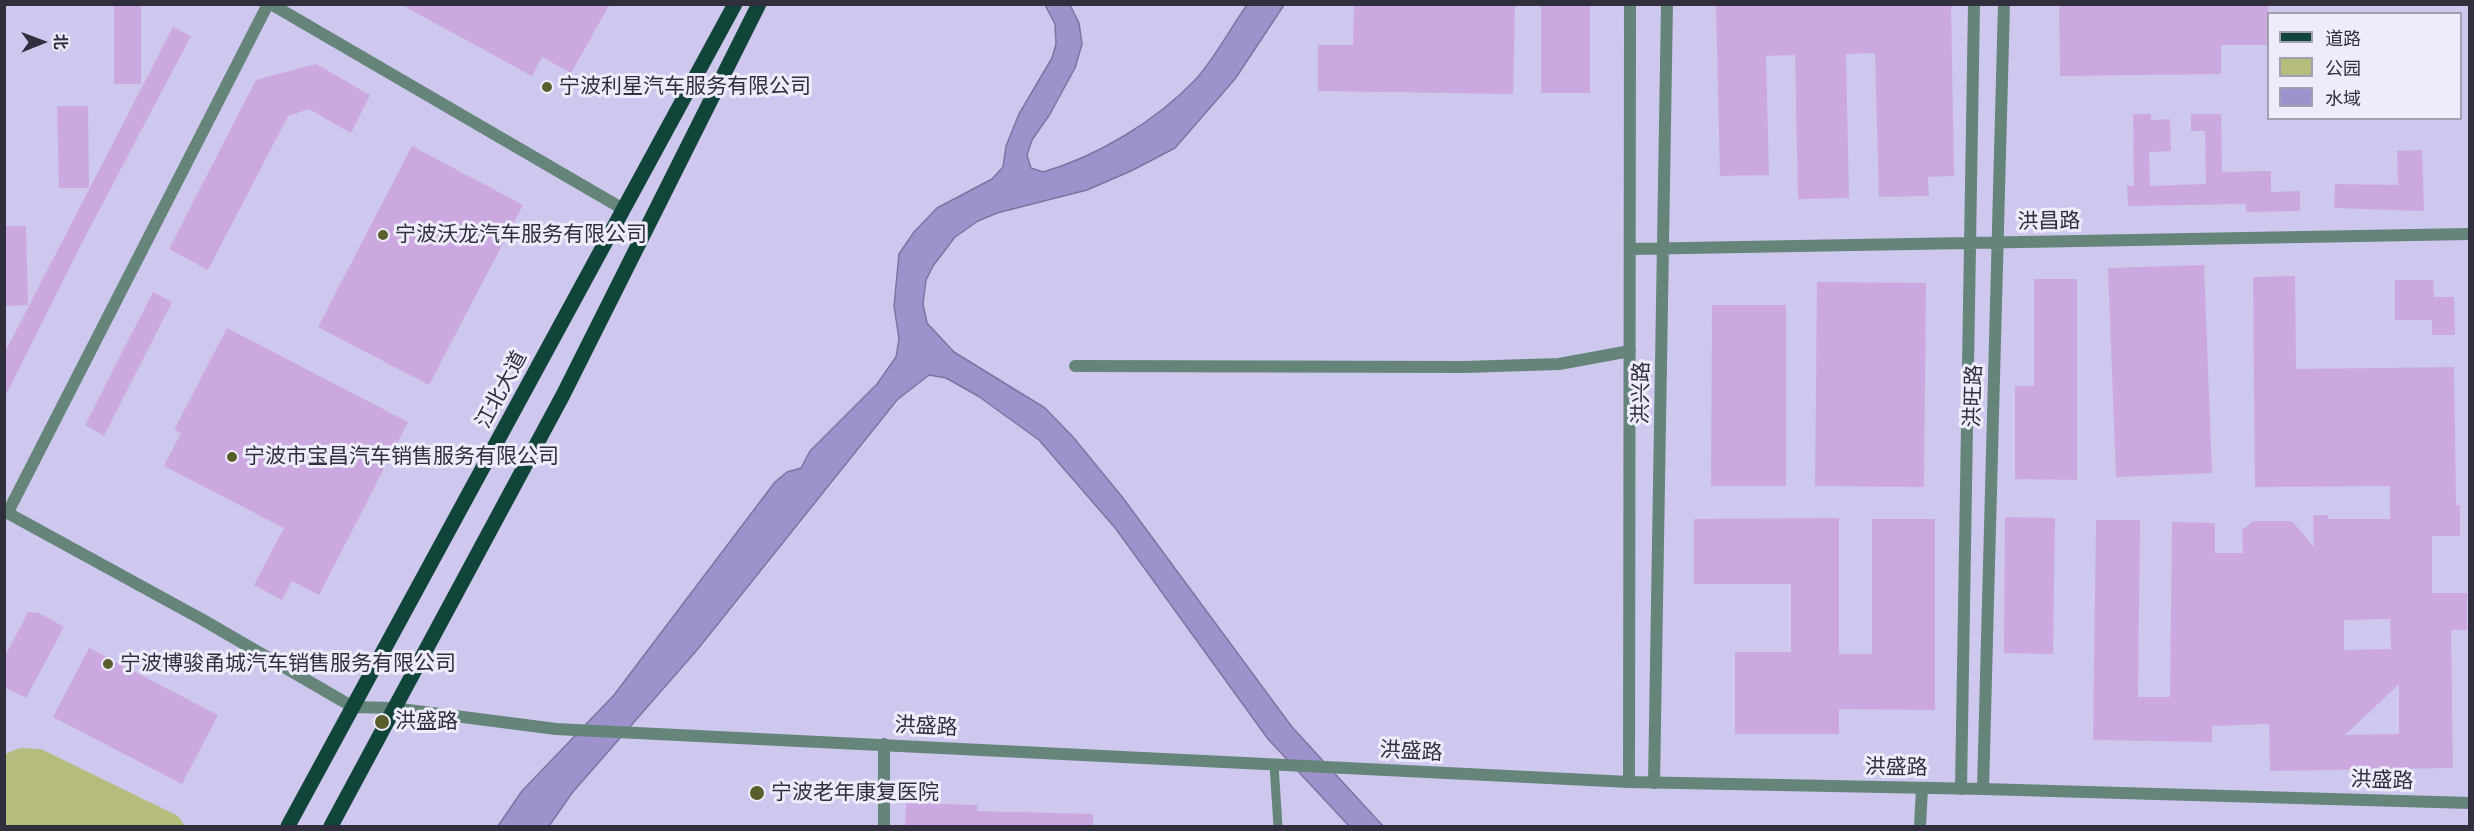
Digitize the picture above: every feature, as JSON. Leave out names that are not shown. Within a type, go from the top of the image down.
[{"type":"main road","name":"江北大道","points":[[288,826],[735,4]]},
{"type":"main road","points":[[331,826],[563,395],[759,4]]},
{"type":"street","points":[[353,707],[203,620],[6,511],[269,4],[623,209]]},
{"type":"street","name":"洪兴路","points":[[1629,782],[1630,4]]},
{"type":"street","name":"洪兴路","points":[[1654,783],[1667,4]]},
{"type":"street","name":"洪旺路","points":[[1961,789],[1974,4]]},
{"type":"street","name":"洪旺路","points":[[1983,789],[2004,4]]},
{"type":"street","name":"洪昌路","points":[[1630,249],[2469,234]]},
{"type":"street","points":[[1075,366],[1464,367],[1559,364],[1630,351]]},
{"type":"street","name":"洪盛路","points":[[353,707],[393,708],[556,729],[884,744],[1294,767],[1654,783],[1983,789],[2469,803]]},
{"type":"street","points":[[884,744],[884,826]]},
{"type":"street","points":[[1920,826],[1922,788]]},
{"type":"lane","points":[[1274,765],[1278,826]]},
{"type":"green space","points":[[20,748],[41,749],[178,816],[185,826],[5,826],[5,754]]},
{"type":"water","points":[[1045,5],[1070,5],[1079,23],[1082,44],[1075,68],[1050,114],[1032,140],[1027,155],[1031,168],[1043,172],[1104,147],[1162,110],[1202,72],[1247,5],[1284,5],[1235,79],[1175,148],[1131,171],[1087,190],[997,213],[978,221],[955,237],[933,266],[926,280],[923,304],[927,323],[954,352],[1045,408],[1073,437],[1123,498],[1292,727],[1383,826],[1349,826],[1268,739],[1116,529],[1039,440],[978,396],[946,378],[929,375],[897,400],[697,650],[572,793],[549,826],[498,826],[522,791],[614,695],[775,482],[787,472],[801,468],[810,451],[877,384],[896,357],[899,339],[894,306],[899,254],[914,232],[937,208],[992,179],[1003,167],[1006,146],[1019,114],[1052,58],[1056,44],[1055,24]]},
{"type":"building","points":[[114,4],[141,4],[141,84],[114,84]]},
{"type":"building","points":[[400,4],[610,4],[571,73],[542,57],[532,76]]},
{"type":"building","points":[[1354,4],[1515,4],[1513,94],[1318,91],[1318,45],[1353,45]]},
{"type":"building","points":[[1541,4],[1590,4],[1590,93],[1541,93]]},
{"type":"building","points":[[1716,4],[1951,4],[1954,176],[1928,177],[1929,196],[1879,197],[1875,53],[1846,54],[1849,198],[1798,199],[1795,55],[1766,56],[1769,175],[1720,176]]},
{"type":"building","points":[[2059,4],[2268,4],[2267,45],[2221,45],[2221,74],[2060,76]]},
{"type":"building","points":[[173,27],[191,36],[84,239],[4,399],[4,354]]},
{"type":"building","points":[[316,64],[370,95],[351,133],[309,109],[288,116],[208,270],[169,249],[256,80]]},
{"type":"building","points":[[57,106],[88,106],[89,188],[59,188]]},
{"type":"building","points":[[2133,114],[2151,114],[2151,120],[2170,119],[2171,151],[2149,152],[2150,186],[2206,184],[2205,131],[2191,131],[2191,114],[2221,114],[2222,172],[2271,171],[2271,192],[2300,191],[2300,211],[2246,212],[2246,204],[2128,206],[2127,186],[2134,186]]},
{"type":"building","points":[[412,146],[523,205],[429,385],[318,327]]},
{"type":"building","points":[[2422,150],[2424,211],[2334,208],[2335,184],[2398,185],[2397,151]]},
{"type":"building","points":[[4,226],[26,226],[28,305],[4,306]]},
{"type":"building","points":[[2204,265],[2212,473],[2116,477],[2108,268]]},
{"type":"building","points":[[2295,276],[2296,369],[2454,367],[2456,505],[2460,505],[2460,536],[2432,536],[2432,593],[2467,593],[2467,630],[2451,630],[2453,768],[2270,771],[2269,724],[2212,726],[2212,742],[2093,740],[2096,520],[2140,520],[2138,697],[2170,697],[2172,522],[2215,523],[2215,553],[2243,553],[2242,530],[2253,521],[2292,521],[2314,547],[2313,515],[2328,515],[2328,519],[2390,519],[2390,486],[2255,487],[2253,277]],"holes":[[[2390,619],[2391,649],[2344,650],[2344,620]],[[2399,684],[2399,734],[2345,735]]]},
{"type":"building","points":[[2034,279],[2077,279],[2077,480],[2015,479],[2015,386],[2034,386]]},
{"type":"building","points":[[2395,280],[2433,280],[2434,297],[2454,297],[2455,335],[2432,335],[2432,320],[2395,320]]},
{"type":"building","points":[[1817,282],[1926,283],[1924,487],[1815,486]]},
{"type":"building","points":[[153,292],[172,302],[104,436],[85,425]]},
{"type":"building","points":[[1712,305],[1786,305],[1786,486],[1711,486]]},
{"type":"building","points":[[227,328],[408,422],[319,595],[292,581],[282,600],[254,585],[284,528],[164,466],[181,433],[174,430]]},
{"type":"building","points":[[2005,517],[2055,518],[2053,654],[2004,653]]},
{"type":"building","points":[[1839,518],[1839,654],[1872,654],[1872,519],[1935,519],[1935,710],[1839,709],[1839,734],[1735,734],[1735,652],[1791,652],[1791,584],[1694,584],[1694,519]]},
{"type":"building","points":[[28,612],[39,613],[64,627],[26,698],[4,687],[4,658]]},
{"type":"building","points":[[89,648],[218,715],[182,784],[53,717]]},
{"type":"building","points":[[906,803],[978,805],[977,811],[1093,814],[1093,826],[905,826]]},
{"type":"place","name":"宁波利星汽车服务有限公司","points":[[547,87]]},
{"type":"place","name":"宁波沃龙汽车服务有限公司","points":[[383,235]]},
{"type":"place","name":"宁波市宝昌汽车销售服务有限公司","points":[[232,457]]},
{"type":"place","name":"宁波博骏甬城汽车销售服务有限公司","points":[[108,664]]},
{"type":"place","name":"洪盛路","points":[[382,722]]},
{"type":"place","name":"宁波老年康复医院","points":[[757,793]]}]
